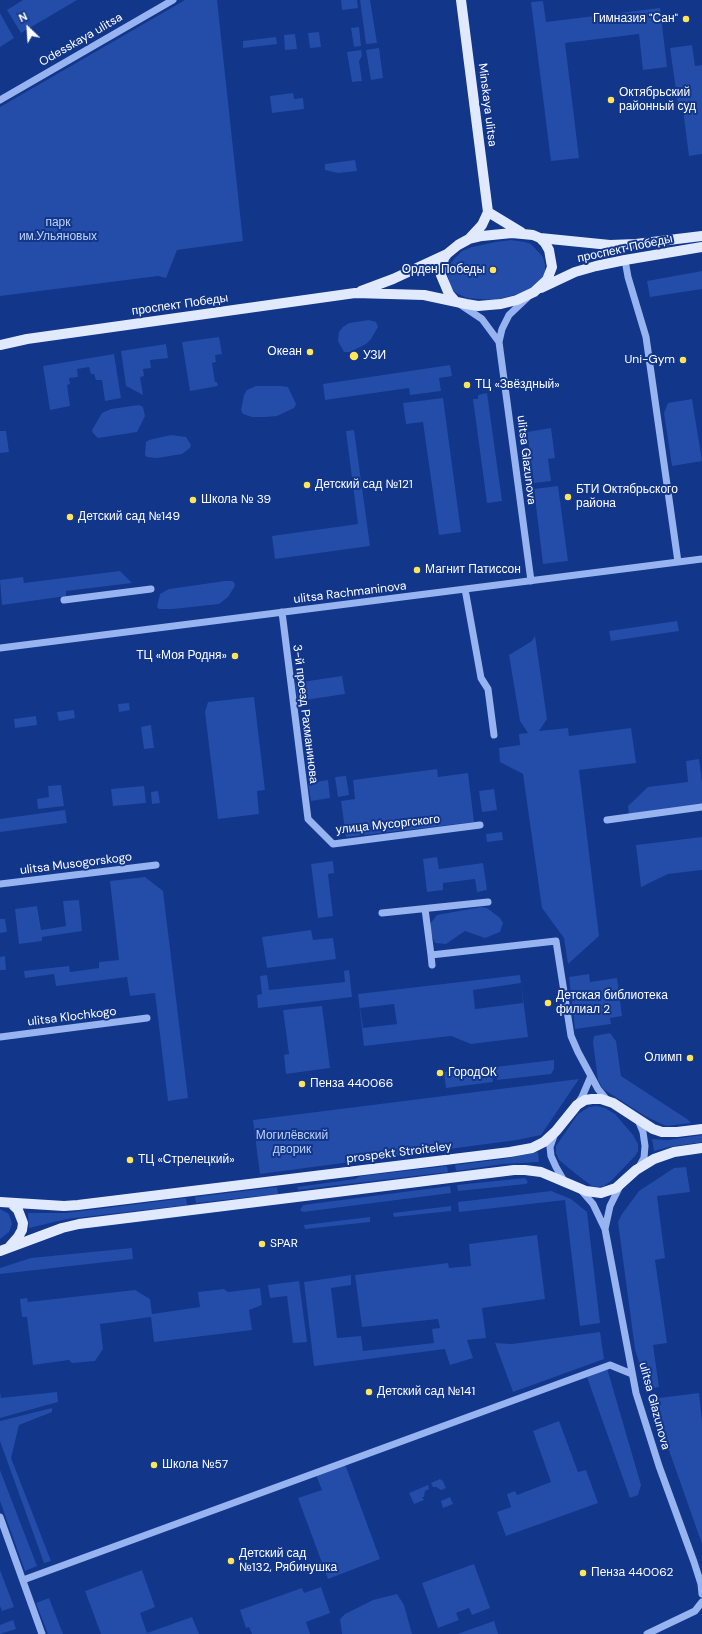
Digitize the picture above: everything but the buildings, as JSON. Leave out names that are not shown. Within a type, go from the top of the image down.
[{"type":"main road","name":"Minskaya ulitsa","points":[[461,0],[488,212]]},
{"type":"main road","points":[[469,239],[482,225],[488,212],[525,234],[540,238],[549,250],[552,266],[547,280],[534,292],[517,300],[490,305],[478,306],[455,301],[449,294],[445,288],[441,275],[443,263],[447,254],[458,245],[469,239],[496,234],[525,234]]},
{"type":"main road","name":"проспект Победы","points":[[540,238],[610,245],[636,244],[702,236]]},
{"type":"main road","name":"проспект Победы","points":[[534,292],[575,272],[625,260],[702,248]]},
{"type":"main road","name":"проспект Победы","points":[[355,293],[393,279],[447,254]]},
{"type":"main road","name":"проспект Победы","points":[[3,343],[355,293],[424,295],[455,301]]},
{"type":"main road","points":[[577,1105],[585,1100],[592,1099],[608,1101],[654,1129],[662,1132],[702,1129]]},
{"type":"main road","name":"prospekt Stroiteley","points":[[0,1202],[64,1206],[78,1205],[294,1180],[510,1152],[538,1145],[550,1137],[577,1105]]},
{"type":"main road","points":[[4,1249],[62,1228],[79,1224],[296,1198],[453,1177],[525,1170],[541,1172],[593,1193],[601,1193],[616,1188],[636,1170],[654,1159],[667,1154],[702,1148]]},
{"type":"main road","points":[[294,1180],[296,1198]]},
{"type":"main road","points":[[4,1249],[18,1238],[22,1230],[23,1223],[18,1210],[11,1203]]},
{"type":"street","name":"Odesskaya ulitsa","points":[[0,100],[173,0]]},
{"type":"street","points":[[625,260],[628,277],[646,337],[678,562]]},
{"type":"street","name":"ulitsa Glazunova","points":[[531,581],[499,342],[502,329],[509,314],[534,292]]},
{"type":"street","points":[[455,301],[482,320],[499,342]]},
{"type":"street","name":"ulitsa Rachmaninova","points":[[0,648],[702,559]]},
{"type":"street","points":[[64,600],[151,589]]},
{"type":"street","points":[[465,589],[481,678],[488,689],[494,735]]},
{"type":"street","name":"3-й проезд Рахманинова","points":[[282,612],[308,819]]},
{"type":"street","points":[[607,820],[702,807]]},
{"type":"street","name":"улица Мусоргского","points":[[308,819],[333,844],[480,825]]},
{"type":"street","name":"ulitsa Musogorskogo","points":[[0,884],[156,865]]},
{"type":"street","points":[[382,913],[488,902]]},
{"type":"street","points":[[425,909],[432,965]]},
{"type":"street","points":[[431,955],[556,941],[571,1036],[602,1096],[608,1101]]},
{"type":"street","name":"ulitsa Klochkogo","points":[[0,1037],[147,1018]]},
{"type":"street","points":[[577,1105],[582,1098],[591,1076]]},
{"type":"street","points":[[636,1170],[644,1158],[645,1146],[643,1132],[637,1118]]},
{"type":"street","points":[[556,1131],[550,1147],[551,1156],[564,1181]]},
{"type":"street","name":"ulitsa Glazunova","points":[[605,1229],[610,1206],[624,1180]]},
{"type":"street","name":"ulitsa Glazunova","points":[[579,1188],[593,1204],[605,1229],[636,1393],[650,1439],[701,1584],[702,1594]]},
{"type":"street","points":[[22,1580],[610,1365],[632,1374]]},
{"type":"street","points":[[0,1517],[42,1634]]},
{"type":"street","points":[[648,1634],[696,1611],[702,1602]]},
{"type":"green space","points":[[23,0],[77,0],[21,33],[7,10]]},
{"type":"green space","name":"парк им.Ульяновых","points":[[185,0],[217,0],[243,241],[177,250],[166,278],[158,276],[0,296],[0,107]]},
{"type":"green space","points":[[341,0],[357,0],[358,8],[342,10]]},
{"type":"green space","points":[[360,0],[370,0],[377,43],[366,44]]},
{"type":"green space","points":[[543,1],[546,22],[660,8],[667,67],[643,70],[639,34],[565,43],[579,158],[551,161],[531,2]]},
{"type":"green space","points":[[0,13],[14,38],[0,47]]},
{"type":"green space","points":[[359,27],[361,46],[354,47],[351,28]]},
{"type":"green space","points":[[319,32],[321,47],[310,48],[308,33]]},
{"type":"green space","points":[[295,34],[297,49],[285,50],[284,35]]},
{"type":"green space","points":[[276,37],[277,44],[243,48],[243,41]]},
{"type":"green space","points":[[692,45],[695,66],[702,65],[702,154],[689,156],[683,110],[679,111],[670,48]]},
{"type":"green space","points":[[379,48],[383,78],[371,80],[366,50]]},
{"type":"green space","points":[[361,50],[362,56],[359,61],[362,81],[352,82],[347,52]]},
{"type":"green space","points":[[293,93],[294,99],[303,98],[304,109],[272,113],[270,96]]},
{"type":"green space","points":[[355,160],[357,171],[338,173],[325,170],[325,164]]},
{"type":"green space","points":[[511,240],[531,244],[543,257],[545,275],[533,288],[518,294],[495,300],[467,298],[454,292],[451,288],[447,273],[448,267],[462,251],[472,247]]},
{"type":"green space","points":[[702,271],[702,289],[650,297],[647,281]]},
{"type":"green space","points":[[369,320],[376,322],[378,327],[371,339],[366,344],[350,352],[344,352],[338,341],[339,332],[349,323]]},
{"type":"green space","points":[[219,337],[222,354],[215,355],[216,362],[212,363],[215,382],[217,382],[218,386],[190,391],[182,342]]},
{"type":"green space","points":[[166,344],[168,358],[150,360],[151,368],[143,369],[144,376],[140,377],[143,395],[126,386],[121,351]]},
{"type":"green space","points":[[114,354],[121,398],[105,401],[102,380],[96,380],[94,374],[91,374],[89,367],[77,369],[78,377],[69,378],[70,384],[67,385],[70,406],[50,410],[43,366]]},
{"type":"green space","points":[[450,365],[452,376],[439,378],[441,391],[410,395],[409,388],[325,400],[323,384]]},
{"type":"green space","points":[[256,386],[288,387],[296,404],[294,408],[277,416],[252,417],[243,414],[241,410],[244,395],[247,390]]},
{"type":"green space","points":[[487,393],[502,501],[487,503],[473,399],[478,399],[478,395]]},
{"type":"green space","points":[[443,398],[461,532],[439,535],[423,422],[406,424],[403,403]]},
{"type":"green space","points":[[692,399],[702,461],[672,466],[664,413],[668,403]]},
{"type":"green space","points":[[139,405],[143,407],[145,416],[137,432],[98,438],[93,433],[92,430],[102,413],[111,409]]},
{"type":"green space","points":[[551,428],[555,458],[548,459],[551,481],[534,483],[527,432]]},
{"type":"green space","points":[[354,430],[370,546],[275,559],[272,536],[358,524],[346,431]]},
{"type":"green space","points":[[0,431],[6,431],[9,452],[0,453]]},
{"type":"green space","points":[[171,435],[186,437],[191,445],[190,448],[182,454],[157,458],[147,457],[145,455],[146,442]]},
{"type":"green space","points":[[558,486],[568,561],[543,564],[534,489]]},
{"type":"green space","points":[[120,571],[132,583],[66,591],[66,596],[2,605],[0,580],[23,577],[24,583]]},
{"type":"green space","points":[[225,581],[234,582],[235,586],[228,597],[219,604],[173,609],[159,609],[157,607],[160,594],[169,589]]},
{"type":"green space","points":[[677,621],[679,631],[611,641],[609,631]]},
{"type":"green space","points":[[535,636],[547,719],[539,731],[568,728],[569,736],[631,728],[636,763],[579,770],[599,936],[568,964],[564,938],[542,908],[523,774],[500,762],[499,748],[520,745],[519,734],[528,733],[520,721],[509,655],[532,641]]},
{"type":"green space","points":[[342,676],[345,694],[298,701],[295,683]]},
{"type":"green space","points":[[254,697],[265,790],[257,791],[259,814],[218,819],[205,712],[208,702]]},
{"type":"green space","points":[[129,703],[130,710],[119,712],[118,704]]},
{"type":"green space","points":[[74,710],[75,718],[59,721],[57,712]]},
{"type":"green space","points":[[36,716],[37,725],[15,728],[14,719]]},
{"type":"green space","points":[[151,725],[154,748],[144,749],[141,727]]},
{"type":"green space","points":[[699,759],[702,783],[702,804],[629,814],[628,806],[648,787],[688,782],[686,761]]},
{"type":"green space","points":[[437,769],[438,777],[468,773],[474,822],[346,837],[341,801],[355,799],[353,780]]},
{"type":"green space","points":[[346,776],[349,795],[338,797],[335,777]]},
{"type":"green space","points":[[328,780],[330,798],[311,801],[308,783]]},
{"type":"green space","points":[[61,785],[64,806],[38,809],[37,799],[49,797],[48,786]]},
{"type":"green space","points":[[144,786],[146,803],[113,806],[111,789]]},
{"type":"green space","points":[[494,789],[497,810],[482,812],[479,791]]},
{"type":"green space","points":[[158,791],[160,803],[152,804],[151,792]]},
{"type":"green space","points":[[65,810],[67,823],[0,832],[0,819]]},
{"type":"green space","points":[[502,832],[503,840],[487,842],[486,834]]},
{"type":"green space","points":[[702,837],[702,870],[668,874],[641,887],[636,845]]},
{"type":"green space","points":[[437,857],[439,869],[483,863],[487,890],[477,892],[475,879],[443,883],[443,890],[427,892],[423,859]]},
{"type":"green space","points":[[333,861],[334,873],[328,874],[333,916],[318,918],[311,864]]},
{"type":"green space","points":[[145,877],[163,891],[188,1098],[168,1101],[155,993],[130,996],[127,977],[56,986],[54,974],[25,978],[24,971],[69,966],[70,972],[99,968],[99,962],[119,960],[110,881]]},
{"type":"green space","points":[[79,900],[82,931],[42,937],[42,941],[19,944],[15,909],[37,906],[41,930],[66,926],[63,901]]},
{"type":"green space","points":[[481,907],[487,908],[500,918],[503,923],[500,932],[485,938],[465,931],[446,944],[435,943],[431,933],[430,924],[437,915]]},
{"type":"green space","points":[[0,919],[5,919],[7,932],[0,933]]},
{"type":"green space","points":[[311,930],[313,940],[333,938],[336,959],[267,968],[262,937]]},
{"type":"green space","points":[[5,956],[6,970],[0,970],[0,957]]},
{"type":"green space","points":[[349,970],[352,997],[258,1008],[257,995],[262,994],[260,976],[267,975],[269,990],[345,982],[344,971]]},
{"type":"green space","points":[[589,974],[590,982],[617,978],[622,1016],[610,1018],[611,1024],[575,1029],[569,977]]},
{"type":"green space","points":[[520,975],[528,1037],[471,1044],[451,1036],[364,1046],[358,994]],"holes":[[[521,983],[523,1003],[475,1009],[473,990]],[[394,1004],[397,1024],[363,1028],[360,1008]]]},
{"type":"green space","points":[[322,1006],[330,1068],[286,1074],[284,1055],[289,1054],[283,1010]]},
{"type":"green space","points":[[610,1033],[616,1041],[621,1076],[691,1123],[666,1126],[645,1116],[603,1089],[598,1080],[593,1042],[594,1036]]},
{"type":"green space","points":[[554,1060],[554,1069],[551,1074],[497,1080],[495,1067]]},
{"type":"green space","points":[[491,1067],[493,1082],[446,1088],[444,1072]]},
{"type":"green space","name":"Могилёвский дворик","points":[[579,1079],[541,1135],[517,1140],[260,1174],[253,1120]]},
{"type":"green space","points":[[597,1106],[605,1108],[615,1114],[633,1135],[638,1144],[638,1151],[635,1156],[611,1181],[604,1186],[598,1187],[592,1186],[576,1174],[559,1160],[556,1153],[556,1146],[578,1114],[589,1107]]},
{"type":"green space","points":[[702,1135],[702,1142],[654,1151],[652,1139],[668,1140]]},
{"type":"green space","points":[[538,1152],[539,1162],[503,1164],[456,1171],[455,1165],[503,1159]]},
{"type":"green space","points":[[447,1166],[448,1172],[298,1190],[297,1187],[355,1179],[361,1176]]},
{"type":"green space","points":[[686,1167],[690,1192],[657,1196],[665,1258],[655,1260],[667,1343],[653,1345],[659,1387],[647,1389],[635,1349],[618,1222],[639,1191],[674,1168]]},
{"type":"green space","points":[[525,1178],[528,1182],[526,1184],[458,1191],[457,1185]]},
{"type":"green space","points":[[450,1186],[451,1193],[303,1212],[300,1210],[303,1205]]},
{"type":"green space","points":[[277,1187],[278,1194],[196,1203],[195,1197]]},
{"type":"green space","points":[[551,1191],[571,1199],[587,1212],[600,1323],[580,1326],[565,1200],[459,1212],[458,1202]]},
{"type":"green space","points":[[186,1198],[187,1205],[67,1219],[29,1228],[28,1213],[66,1213]]},
{"type":"green space","points":[[451,1206],[451,1211],[394,1217],[393,1213]]},
{"type":"green space","points":[[0,1209],[9,1214],[12,1224],[9,1232],[0,1239]]},
{"type":"green space","points":[[370,1217],[370,1222],[305,1229],[304,1225]]},
{"type":"green space","points":[[537,1235],[545,1299],[482,1308],[486,1338],[467,1340],[473,1358],[450,1365],[445,1349],[314,1366],[304,1282],[351,1275],[351,1285],[331,1288],[337,1338],[361,1336],[363,1351],[434,1343],[432,1329],[440,1328],[438,1319],[362,1327],[355,1275],[448,1263],[449,1268],[471,1266],[469,1244]]},
{"type":"green space","points":[[132,1248],[133,1259],[0,1274],[0,1268],[31,1258]]},
{"type":"green space","points":[[299,1281],[307,1342],[293,1343],[287,1296],[270,1298],[268,1285]]},
{"type":"green space","points":[[260,1288],[262,1305],[249,1310],[252,1330],[154,1342],[151,1317],[100,1324],[103,1349],[95,1361],[72,1363],[69,1360],[33,1365],[27,1317],[22,1317],[20,1299],[27,1298],[28,1302],[135,1290],[150,1299],[152,1314],[200,1307],[198,1292],[224,1289],[228,1292]]},
{"type":"green space","points":[[600,1332],[604,1359],[513,1392],[495,1343],[512,1344]]},
{"type":"green space","points":[[607,1368],[641,1485],[638,1495],[630,1498],[587,1377]]},
{"type":"green space","points":[[0,1392],[1,1398],[57,1392],[58,1402],[0,1418]]},
{"type":"green space","points":[[699,1393],[702,1422],[702,1544],[651,1399]]},
{"type":"green space","points":[[52,1408],[52,1412],[19,1425],[11,1458],[51,1561],[44,1563],[0,1441],[0,1421]]},
{"type":"green space","points":[[559,1421],[578,1472],[586,1470],[598,1503],[506,1536],[497,1512],[511,1507],[507,1494],[515,1491],[517,1495],[551,1482],[533,1431]]},
{"type":"green space","points":[[345,1464],[380,1559],[328,1579],[298,1498],[322,1490],[316,1475]]},
{"type":"green space","points":[[0,1470],[37,1566],[25,1571],[0,1501]]},
{"type":"green space","points":[[440,1479],[443,1481],[446,1488],[441,1490],[433,1487],[431,1483]]},
{"type":"green space","points":[[428,1485],[429,1489],[425,1491],[424,1497],[422,1497],[424,1500],[414,1504],[409,1493]]},
{"type":"green space","points":[[450,1497],[453,1504],[443,1508],[441,1501]]},
{"type":"green space","points":[[474,1564],[490,1608],[472,1615],[469,1608],[456,1613],[459,1620],[438,1628],[422,1583]]},
{"type":"green space","points":[[0,1570],[14,1607],[2,1611],[0,1606]]},
{"type":"green space","points":[[142,1570],[155,1607],[140,1613],[147,1633],[192,1617],[199,1634],[101,1634],[85,1591]]},
{"type":"green space","points":[[321,1587],[330,1613],[306,1622],[310,1634],[252,1634],[249,1627],[246,1628],[240,1610],[302,1588],[304,1593]]},
{"type":"green space","points":[[397,1594],[404,1605],[412,1634],[342,1634],[340,1619],[345,1614],[373,1600]]},
{"type":"green space","points":[[49,1598],[63,1634],[48,1634],[36,1603]]},
{"type":"green space","points":[[13,1620],[16,1629],[0,1634],[0,1625]]},
{"type":"green space","points":[[494,1621],[498,1634],[457,1634]]},
{"type":"place","name":"Гимназия \"Сан\"","points":[[686,19]]},
{"type":"place","name":"Октябрьский районный суд","points":[[611,100]]},
{"type":"place","name":"Орден Победы","points":[[493,270]]},
{"type":"place","name":"Океан","points":[[310,352]]},
{"type":"place","name":"УЗИ","points":[[354,356]]},
{"type":"place","name":"Uni-Gym","points":[[683,360]]},
{"type":"place","name":"ТЦ «Звёздный»","points":[[467,385]]},
{"type":"place","name":"Детский сад №121","points":[[307,485]]},
{"type":"place","name":"БТИ Октябрьского района","points":[[568,497]]},
{"type":"place","name":"Школа № 39","points":[[193,500]]},
{"type":"place","name":"Детский сад №149","points":[[70,517]]},
{"type":"place","name":"Магнит Патиссон","points":[[417,570]]},
{"type":"place","name":"ТЦ «Моя Родня»","points":[[235,656]]},
{"type":"place","name":"Детская библиотека филиал 2","points":[[548,1003]]},
{"type":"place","name":"Олимп","points":[[690,1058]]},
{"type":"place","name":"ГородОК","points":[[440,1073]]},
{"type":"place","name":"Пенза 440066","points":[[302,1084]]},
{"type":"place","name":"ТЦ «Стрелецкий»","points":[[130,1160]]},
{"type":"place","name":"SPAR","points":[[262,1244]]},
{"type":"place","name":"Детский сад №141","points":[[369,1392]]},
{"type":"place","name":"Школа №57","points":[[154,1465]]},
{"type":"place","name":"Детский сад №132, Рябинушка","points":[[231,1561]]},
{"type":"place","name":"Пенза 440062","points":[[583,1573]]}]
